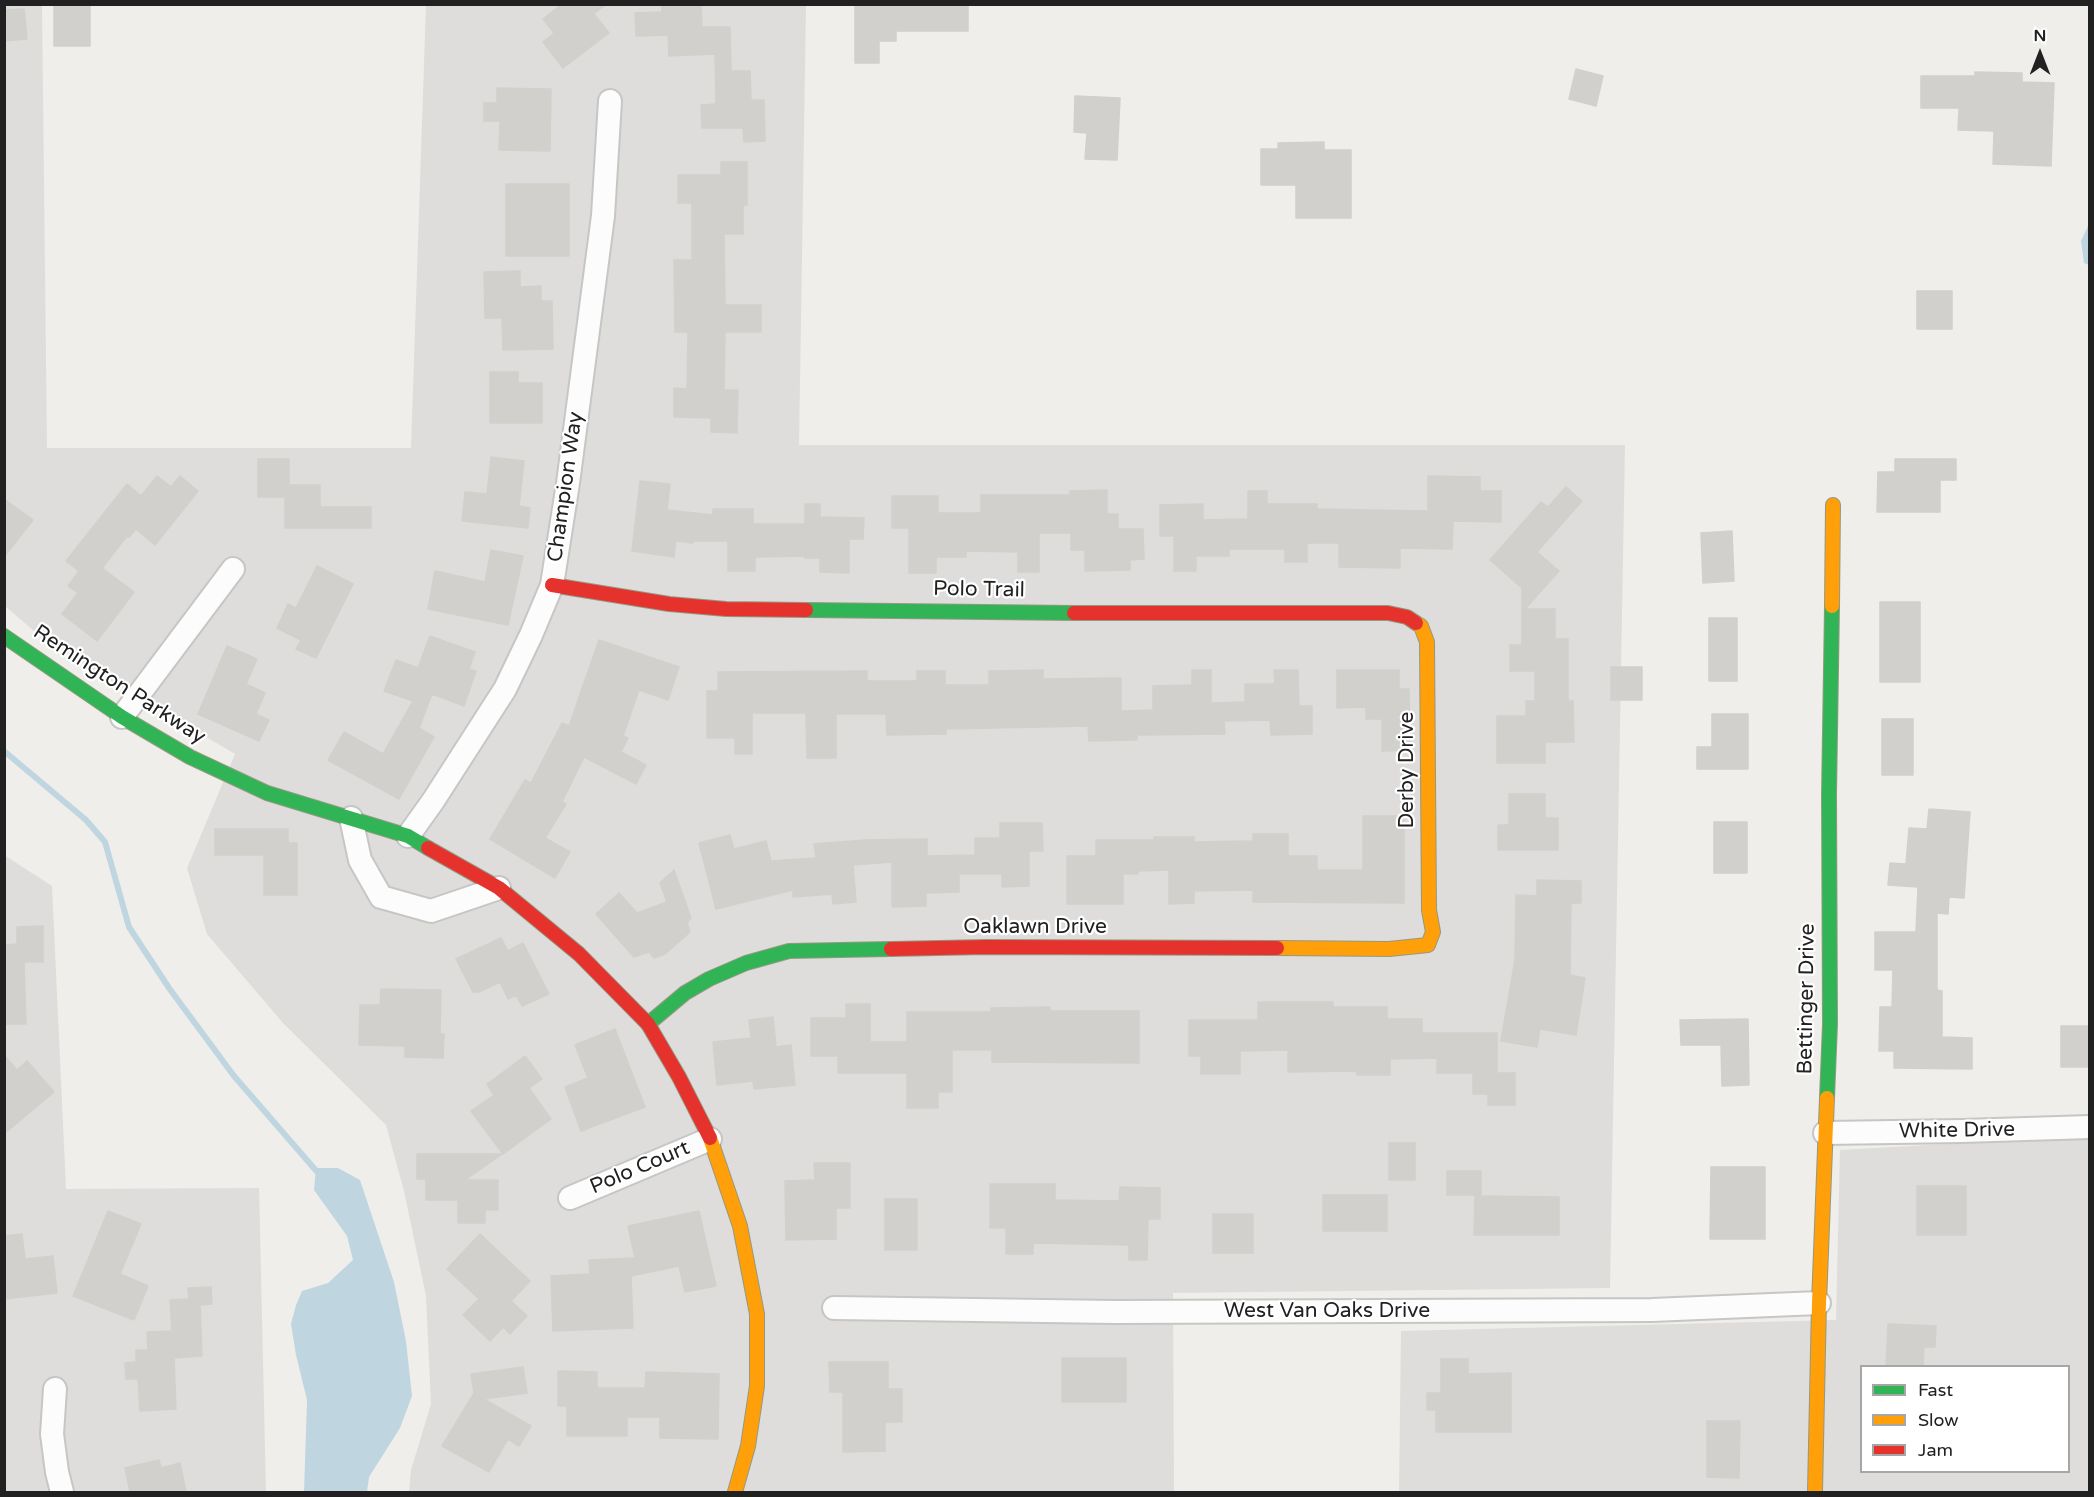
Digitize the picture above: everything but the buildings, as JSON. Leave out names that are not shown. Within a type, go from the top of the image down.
[{"type":"street","name":"Champion Way","points":[[408,836],[505,689],[552,585],[568,483],[603,216],[610,101]]},
{"type":"street","name":"Bettinger Drive","points":[[1815,1492],[1819,1303],[1830,1024],[1829,795],[1833,505]]},
{"type":"street","points":[[122,717],[233,569]]},
{"type":"street","name":"Polo Trail","points":[[552,585],[669,604],[726,609],[1083,613],[1388,613],[1407,616]]},
{"type":"street","name":"Derby Drive","points":[[1407,616],[1421,626],[1427,642],[1429,910],[1433,932]]},
{"type":"street","name":"Remington Parkway","points":[[4,636],[122,717],[190,757],[267,794],[408,836],[499,888],[579,954],[648,1024],[679,1077],[710,1138],[740,1226],[757,1314],[757,1386],[748,1446],[735,1492]]},
{"type":"street","points":[[351,818],[360,860],[381,897],[430,911],[499,888]]},
{"type":"street","name":"Oaklawn Drive","points":[[648,1024],[685,993],[709,980],[746,963],[789,951],[986,947],[1389,949],[1428,945],[1433,932]]},
{"type":"street","name":"White Drive","points":[[1825,1133],[2090,1127]]},
{"type":"street","name":"Polo Court","points":[[570,1198],[710,1138]]},
{"type":"street","name":"West Van Oaks Drive","points":[[834,1308],[1115,1312],[1652,1310],[1819,1303]]},
{"type":"street","points":[[55,1389],[52,1434],[62,1492]]},
{"type":"shaded area","points":[[5,5],[42,5],[47,448],[411,448],[426,5],[806,5],[799,445],[1625,445],[1610,1288],[1173,1293],[1174,1492],[409,1492],[411,1470],[431,1404],[426,1296],[404,1191],[386,1125],[283,1023],[207,934],[187,868],[235,754],[48,643],[5,606]]},
{"type":"shaded area","points":[[4,855],[52,886],[66,1189],[259,1188],[266,1492],[5,1492]]},
{"type":"shaded area","points":[[2089,1136],[2089,1492],[1399,1492],[1401,1331],[1836,1320],[1840,1150]]},
{"type":"water","points":[[2088,226],[2089,265],[2084,263],[2081,241]]},
{"type":"water","points":[[316,1168],[338,1168],[360,1180],[394,1282],[406,1341],[412,1396],[400,1428],[369,1477],[367,1492],[304,1492],[307,1400],[291,1324],[302,1291],[328,1283],[353,1260],[347,1236],[314,1190]]},
{"type":"waterway","points":[[4,751],[86,820],[105,842],[129,927],[169,988],[234,1076],[319,1174]]},
{"type":"traffic: fast","points":[[1827,1098],[1830,1024],[1829,795],[1832,606]]},
{"type":"traffic: fast","points":[[806,610],[1074,613]]},
{"type":"traffic: fast","points":[[4,636],[122,717],[190,757],[267,793],[408,836],[428,848]]},
{"type":"traffic: fast","points":[[648,1024],[685,993],[709,979],[746,963],[789,951],[891,949]]},
{"type":"traffic: slow","points":[[1832,606],[1833,505]]},
{"type":"traffic: slow","points":[[1277,948],[1389,949],[1428,945],[1433,932],[1429,910],[1427,642],[1421,626],[1416,623]]},
{"type":"traffic: slow","points":[[1815,1492],[1827,1098]]},
{"type":"traffic: slow","points":[[710,1138],[740,1226],[757,1314],[757,1386],[748,1446],[735,1492]]},
{"type":"traffic: jam","points":[[552,585],[669,604],[726,609],[806,610]]},
{"type":"traffic: jam","points":[[1074,613],[1388,613],[1407,617],[1416,623]]},
{"type":"traffic: jam","points":[[428,848],[499,888],[579,954],[648,1024],[679,1077],[710,1138]]},
{"type":"traffic: jam","points":[[891,949],[1277,948]]}]
